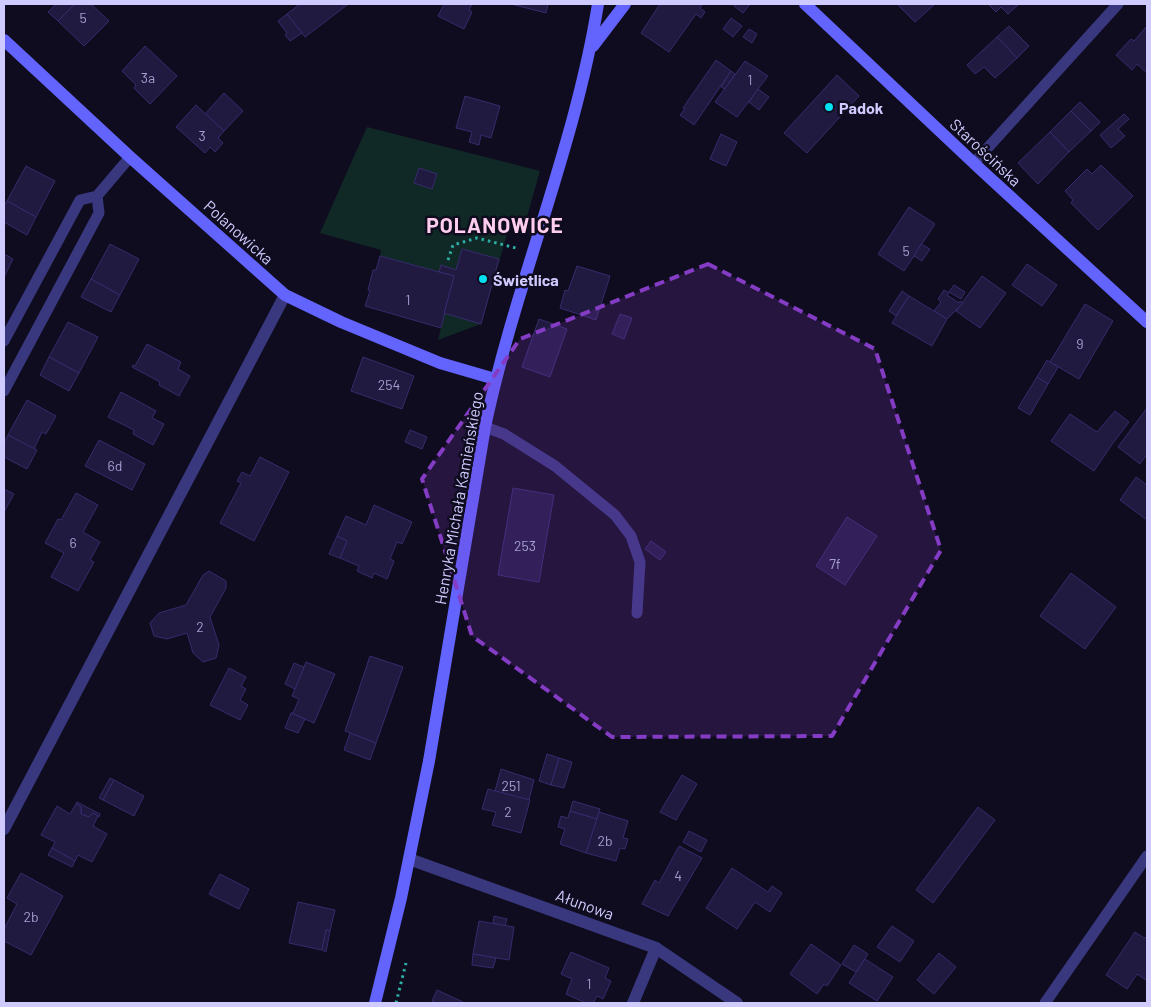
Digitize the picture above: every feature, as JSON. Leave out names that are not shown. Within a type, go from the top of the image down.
[{"type":"street","name":"Henryka Michała Kamieńskiego","points":[[374,1003],[402,898],[410,859],[495,379],[575,111],[591,48],[598,4]]},
{"type":"street","points":[[591,48],[625,4]]},
{"type":"street","name":"Starościńska","points":[[805,4],[1147,322]]},
{"type":"street","name":"Polanowicka","points":[[4,40],[130,157],[285,295],[341,322],[440,363],[495,379]]},
{"type":"street","points":[[4,829],[285,295]]},
{"type":"street","name":"Ałunowa","points":[[410,859],[656,948],[737,1003]]},
{"type":"street","points":[[633,1003],[656,948]]},
{"type":"lane","points":[[974,163],[1118,4]]},
{"type":"lane","points":[[4,341],[80,200],[97,196],[130,157]]},
{"type":"lane","points":[[4,392],[98,213],[97,196]]},
{"type":"lane","points":[[485,427],[504,434],[555,466],[615,515],[631,536],[640,562],[637,613]]},
{"type":"lane","points":[[1045,1003],[1147,856]]},
{"type":"path","points":[[448,260],[453,245],[477,238],[517,249]]},
{"type":"highlighted area","points":[[708,264],[875,349],[941,550],[832,736],[612,737],[472,636],[422,479],[520,339]]},
{"type":"green space","points":[[367,127],[540,171],[526,220],[512,217],[481,324],[438,340],[454,276],[380,256],[381,250],[320,233]]},
{"type":"building","points":[[56,4],[74,5],[58,21],[48,12]]},
{"type":"building","points":[[75,4],[91,4],[109,21],[84,46],[58,21]]},
{"type":"building","points":[[300,4],[347,5],[305,37],[287,14]]},
{"type":"building","points":[[444,4],[472,4],[469,10],[472,12],[464,29],[438,16]]},
{"type":"building","points":[[511,4],[548,4],[546,13]]},
{"type":"building","points":[[660,4],[703,4],[700,8],[705,12],[701,18],[696,14],[669,52],[641,33]]},
{"type":"building","points":[[736,4],[750,4],[743,13],[734,6]]},
{"type":"building","points":[[897,4],[935,4],[915,22]]},
{"type":"building","points":[[988,4],[1018,5],[1008,14],[1001,7],[996,12]]},
{"type":"building","points":[[287,14],[302,33],[290,41],[285,35],[287,33],[278,21]]},
{"type":"building","points":[[731,18],[742,26],[733,37],[723,29]]},
{"type":"building","points":[[1009,26],[1029,46],[1017,58],[997,37]]},
{"type":"building","points":[[1147,26],[1147,73],[1137,64],[1132,70],[1116,55],[1131,39],[1134,41]]},
{"type":"building","points":[[749,29],[757,34],[752,43],[743,37]]},
{"type":"building","points":[[997,37],[1017,58],[995,78],[984,67],[975,74],[967,65]]},
{"type":"building","points":[[145,46],[177,76],[150,104],[134,88],[136,85],[122,71]]},
{"type":"building","points":[[716,60],[731,71],[694,125],[680,115]]},
{"type":"building","points":[[745,61],[768,76],[737,117],[715,102]]},
{"type":"building","points":[[731,71],[735,74],[725,89],[721,87]]},
{"type":"building","points":[[837,75],[859,96],[807,153],[784,133]]},
{"type":"building","points":[[758,89],[769,97],[759,110],[749,102]]},
{"type":"building","points":[[224,93],[243,111],[224,131],[205,114]]},
{"type":"building","points":[[465,96],[500,106],[491,138],[481,135],[479,145],[469,142],[472,132],[456,128]]},
{"type":"building","points":[[1080,102],[1100,122],[1091,131],[1071,111]]},
{"type":"building","points":[[196,105],[224,131],[218,138],[223,143],[215,152],[210,147],[205,153],[176,127]]},
{"type":"building","points":[[1071,111],[1091,131],[1069,152],[1050,132]]},
{"type":"building","points":[[1124,114],[1129,119],[1118,129],[1125,136],[1111,148],[1100,135]]},
{"type":"building","points":[[1050,132],[1069,152],[1038,184],[1018,163]]},
{"type":"building","points":[[721,134],[737,142],[726,166],[710,159]]},
{"type":"building","points":[[1101,165],[1133,196],[1098,230],[1071,203],[1073,200],[1065,191],[1087,169],[1092,174]]},
{"type":"building","points":[[26,166],[55,181],[36,217],[7,201]]},
{"type":"building","points":[[419,168],[437,174],[432,189],[414,183]]},
{"type":"building","points":[[7,201],[36,217],[27,235],[4,222],[4,206]]},
{"type":"building","points":[[909,207],[935,224],[904,271],[878,254]]},
{"type":"building","points":[[110,244],[139,259],[120,295],[91,279]]},
{"type":"building","points":[[921,244],[930,249],[922,261],[914,256]]},
{"type":"building","points":[[462,249],[499,259],[481,324],[444,313],[454,276],[439,272],[441,265],[456,270]]},
{"type":"building","points":[[4,254],[13,259],[4,277]]},
{"type":"building","points":[[380,256],[454,276],[441,328],[365,306],[370,291],[368,290],[373,270],[376,270]]},
{"type":"building","points":[[1027,264],[1057,285],[1042,306],[1012,285]]},
{"type":"building","points":[[577,266],[610,276],[596,320],[560,308],[565,290],[568,291]]},
{"type":"building","points":[[982,276],[1006,293],[980,328],[956,311]]},
{"type":"building","points":[[91,279],[120,295],[111,312],[81,297]]},
{"type":"building","points":[[954,285],[965,292],[961,299],[949,292]]},
{"type":"building","points":[[944,290],[949,293],[947,295],[959,303],[960,301],[963,303],[947,319],[934,311],[941,302],[938,299]]},
{"type":"building","points":[[902,291],[909,296],[896,316],[889,311]]},
{"type":"building","points":[[909,296],[947,319],[932,346],[892,323]]},
{"type":"building","points":[[1085,304],[1113,321],[1079,379],[1050,362]]},
{"type":"building","points":[[620,314],[632,318],[624,339],[612,334]]},
{"type":"building","points":[[539,319],[567,329],[550,377],[522,367]]},
{"type":"building","points":[[68,322],[98,337],[79,373],[49,357]]},
{"type":"building","points":[[147,344],[181,362],[178,369],[190,376],[179,396],[159,385],[160,382],[132,367],[133,365],[135,366]]},
{"type":"building","points":[[49,357],[79,373],[69,391],[40,375]]},
{"type":"building","points":[[363,357],[414,376],[402,409],[351,391]]},
{"type":"building","points":[[1047,360],[1058,367],[1048,384],[1037,377]]},
{"type":"building","points":[[1037,377],[1048,384],[1030,415],[1018,408]]},
{"type":"building","points":[[121,392],[156,411],[152,418],[164,424],[153,445],[133,434],[134,430],[108,417]]},
{"type":"building","points":[[27,400],[56,416],[46,434],[42,432],[34,449],[8,435]]},
{"type":"building","points":[[1147,408],[1147,454],[1140,464],[1118,447]]},
{"type":"building","points":[[1115,411],[1129,422],[1094,471],[1051,441],[1070,414],[1097,432]]},
{"type":"building","points":[[410,430],[427,437],[422,449],[405,442]]},
{"type":"building","points":[[8,435],[37,450],[27,469],[4,457],[4,443]]},
{"type":"building","points":[[99,440],[145,464],[132,490],[85,466]]},
{"type":"building","points":[[260,457],[289,472],[254,541],[220,523],[241,483],[237,481],[242,472],[250,476]]},
{"type":"building","points":[[1136,477],[1147,485],[1147,520],[1120,500]]},
{"type":"building","points":[[513,488],[554,495],[539,582],[498,575]]},
{"type":"building","points":[[4,489],[14,494],[4,512]]},
{"type":"building","points":[[76,493],[98,505],[83,532],[100,542],[90,560],[94,562],[78,591],[51,577],[64,553],[45,543],[58,519],[61,520]]},
{"type":"building","points":[[374,505],[412,522],[402,544],[397,542],[390,559],[394,561],[387,579],[374,573],[372,578],[357,571],[359,566],[340,558],[347,541],[337,536],[346,516],[366,525]]},
{"type":"building","points":[[847,517],[877,536],[845,585],[816,566]]},
{"type":"building","points":[[337,536],[347,541],[340,558],[329,554]]},
{"type":"building","points":[[651,541],[666,552],[660,560],[645,549]]},
{"type":"building","points":[[209,571],[226,581],[226,588],[210,617],[219,645],[216,658],[203,662],[193,653],[187,633],[167,639],[154,636],[150,623],[159,613],[186,605],[203,575]]},
{"type":"building","points":[[1071,573],[1116,607],[1085,649],[1040,616]]},
{"type":"building","points":[[370,656],[403,667],[376,743],[345,731]]},
{"type":"building","points":[[306,662],[335,674],[314,723],[291,713],[293,713],[299,699],[292,696]]},
{"type":"building","points":[[294,663],[304,667],[295,689],[285,684]]},
{"type":"building","points":[[229,668],[246,677],[241,686],[246,689],[240,700],[248,705],[240,720],[210,705]]},
{"type":"building","points":[[291,713],[305,719],[298,733],[285,728]]},
{"type":"building","points":[[350,733],[376,743],[370,760],[344,750]]},
{"type":"building","points":[[547,754],[559,758],[551,785],[539,781]]},
{"type":"building","points":[[559,758],[572,762],[564,788],[551,785]]},
{"type":"building","points":[[501,769],[534,780],[529,800],[495,791]]},
{"type":"building","points":[[682,775],[697,784],[676,820],[660,812]]},
{"type":"building","points":[[110,778],[114,780],[103,800],[99,798]]},
{"type":"building","points":[[114,780],[144,796],[134,816],[103,800]]},
{"type":"building","points":[[488,789],[530,800],[521,833],[492,825],[496,812],[482,809]]},
{"type":"building","points":[[573,801],[600,809],[597,819],[570,811]]},
{"type":"building","points":[[77,802],[100,814],[99,817],[93,813],[89,817],[81,814],[81,807],[76,804]]},
{"type":"building","points":[[76,804],[81,807],[81,814],[89,817],[93,813],[98,816],[93,826],[107,834],[92,862],[78,855],[75,861],[52,848],[55,842],[41,835],[57,806],[70,814]]},
{"type":"building","points":[[978,807],[995,820],[933,903],[916,890]]},
{"type":"building","points":[[570,811],[597,819],[586,853],[560,844],[565,829],[558,827],[561,816],[568,818]]},
{"type":"building","points":[[599,812],[628,821],[623,838],[628,839],[625,849],[620,848],[616,861],[586,853]]},
{"type":"building","points":[[689,831],[707,840],[701,852],[683,842]]},
{"type":"building","points":[[679,846],[702,858],[668,916],[642,904],[655,880],[659,883]]},
{"type":"building","points":[[52,848],[75,861],[72,867],[48,855]]},
{"type":"building","points":[[732,868],[768,892],[772,886],[782,893],[770,912],[755,902],[737,929],[706,908]]},
{"type":"building","points":[[21,873],[63,896],[31,955],[4,941],[4,929],[17,904],[7,898]]},
{"type":"building","points":[[220,874],[249,889],[239,909],[209,894]]},
{"type":"building","points":[[298,902],[335,910],[330,931],[326,930],[322,950],[289,943]]},
{"type":"building","points":[[494,916],[507,919],[505,926],[493,923]]},
{"type":"building","points":[[479,921],[514,927],[509,960],[473,954]]},
{"type":"building","points":[[892,926],[914,941],[900,962],[877,947]]},
{"type":"building","points":[[326,930],[330,931],[326,952],[322,950]]},
{"type":"building","points":[[1135,932],[1144,938],[1147,937],[1147,978],[1146,980],[1137,974],[1127,989],[1106,975]]},
{"type":"building","points":[[811,944],[841,965],[827,986],[824,984],[817,994],[790,974]]},
{"type":"building","points":[[854,945],[868,954],[856,972],[842,964]]},
{"type":"building","points":[[571,952],[609,968],[605,978],[611,981],[603,999],[597,996],[593,1003],[586,1003],[566,994],[572,979],[561,974]]},
{"type":"building","points":[[939,953],[956,967],[934,994],[917,980]]},
{"type":"building","points":[[473,954],[496,958],[493,968],[472,965]]},
{"type":"building","points":[[865,959],[893,977],[877,1001],[849,983]]},
{"type":"building","points":[[437,990],[463,1002],[436,1003],[432,1001]]},
{"type":"place","name":"Padok","points":[[829,107]]},
{"type":"place","name":"Świetlica","points":[[483,279]]},
{"type":"district","name":"POLANOWICE","points":[[495,224]]}]
